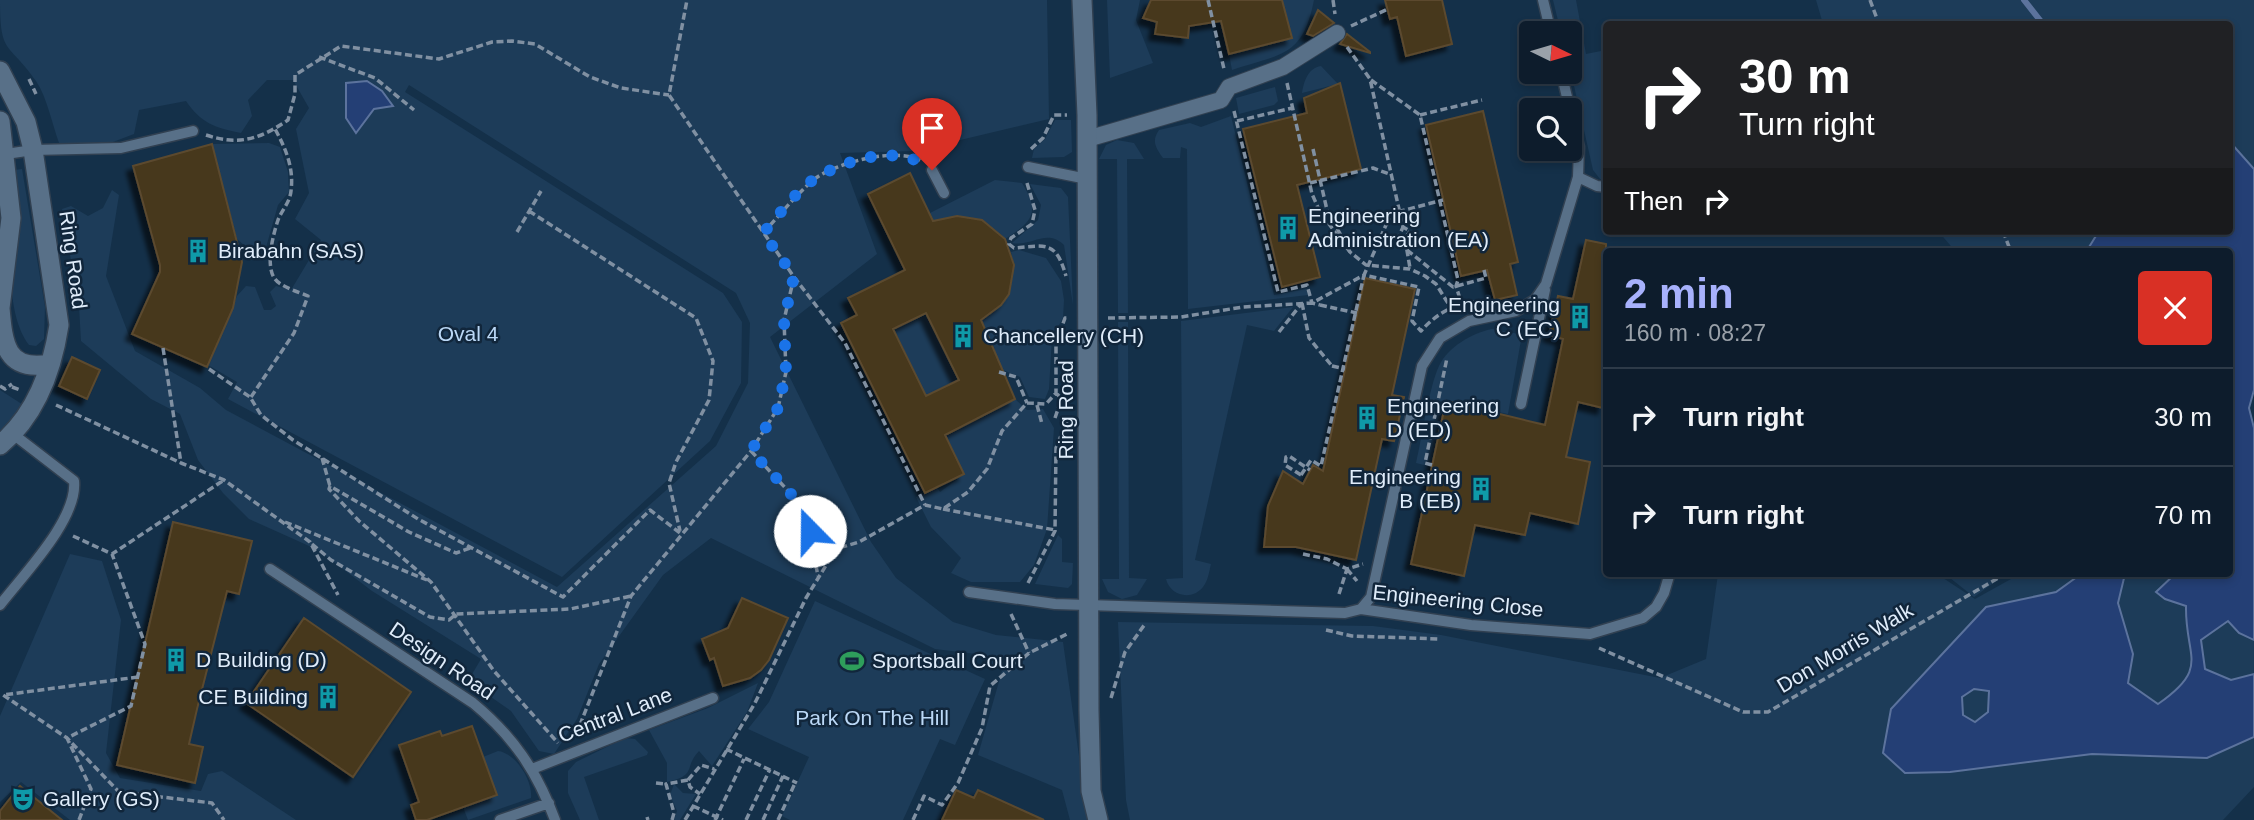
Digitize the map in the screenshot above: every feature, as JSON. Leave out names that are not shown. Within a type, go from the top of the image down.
[{"type":"street","name":"Ring Road","points":[[1082,0],[1087,139],[1091,791],[1098,820]]},
{"type":"street","points":[[1087,139],[1221,100],[1229,88],[1283,67],[1337,33]]},
{"type":"street","name":"Ring Road","points":[[0,71],[26,121],[58,307],[56,345],[32,411],[7,440]]},
{"type":"street","points":[[0,121],[11,218],[0,308],[2,343],[18,363],[33,367],[50,364]]},
{"type":"street","points":[[0,233],[9,183]]},
{"type":"lane","points":[[1543,0],[1548,21]]},
{"type":"lane","points":[[1521,404],[1546,284],[1578,177],[1579,147],[1564,84]]},
{"type":"lane","points":[[3,159],[33,150],[121,148],[193,131]]},
{"type":"lane","points":[[1028,167],[1087,178]]},
{"type":"lane","points":[[932,170],[944,193]]},
{"type":"lane","points":[[1578,177],[1603,187]]},
{"type":"lane","points":[[1361,609],[1371,597],[1422,366],[1440,338],[1469,321],[1516,312],[1535,300],[1546,284]]},
{"type":"lane","points":[[0,605],[69,511],[75,493],[74,481],[7,440]]},
{"type":"lane","name":"Design Road","points":[[270,569],[473,703],[503,728],[532,769],[555,820]]},
{"type":"lane","name":"Engineering Close","points":[[969,592],[1055,604],[1345,613],[1361,609],[1471,625],[1590,634],[1643,618],[1656,607],[1669,577]]},
{"type":"lane","name":"Central Lane","points":[[532,769],[713,698]]},
{"type":"lane","points":[[500,820],[549,803]]},
{"type":"path","points":[[687,0],[669,95],[763,233],[845,343],[925,506]]},
{"type":"path","points":[[1208,0],[1278,292],[1307,285],[1312,303]]},
{"type":"path","points":[[1333,0],[1337,33],[1370,79],[1420,115],[1442,200],[1461,302]]},
{"type":"path","points":[[1870,0],[1878,21]]},
{"type":"path","points":[[1337,33],[1388,9]]},
{"type":"path","points":[[193,131],[219,139],[244,142],[265,136],[288,120],[295,75],[319,57],[341,46],[439,60],[492,42],[535,44],[590,77],[621,88],[669,95]]},
{"type":"path","points":[[319,57],[375,78],[414,110]]},
{"type":"path","points":[[1283,67],[1310,183],[1320,212],[1350,252],[1366,265],[1410,269],[1436,284],[1451,308]]},
{"type":"path","points":[[1370,79],[1403,228],[1410,231],[1405,239],[1410,269]]},
{"type":"path","points":[[1420,115],[1482,100]]},
{"type":"path","points":[[1237,121],[1292,108]]},
{"type":"path","points":[[1031,149],[1043,138],[1054,115],[1069,115]]},
{"type":"path","points":[[250,397],[294,333],[308,296],[277,282],[270,261],[278,220],[291,195],[292,175],[287,151],[275,129]]},
{"type":"path","points":[[1313,149],[1327,209],[1350,252]]},
{"type":"path","points":[[763,233],[814,179],[860,160],[891,154],[918,159],[932,170]]},
{"type":"path","points":[[1310,183],[1373,168],[1392,175]]},
{"type":"path","points":[[1027,183],[1035,210],[1032,224],[1011,238],[1009,244],[1014,248],[1042,245],[1052,248],[1060,255],[1067,279]]},
{"type":"path","points":[[517,232],[541,191]]},
{"type":"path","points":[[1310,470],[1289,456],[1286,457],[1285,465],[1301,475],[1311,460],[1321,466],[1366,265],[1386,225],[1401,211],[1442,200]]},
{"type":"path","points":[[529,211],[696,318],[713,361],[709,400],[676,462],[669,483],[680,533]]},
{"type":"path","points":[[1407,250],[1456,286]]},
{"type":"path","points":[[1456,286],[1486,278],[1484,270]]},
{"type":"path","points":[[1312,303],[1364,275],[1419,287],[1412,321],[1421,331]]},
{"type":"path","points":[[321,457],[329,489],[359,521],[431,582],[494,671],[568,755],[631,596],[680,533],[751,451],[778,408],[786,372],[784,320],[794,276]]},
{"type":"path","points":[[1279,332],[1302,303]]},
{"type":"path","points":[[1302,303],[1309,338],[1332,366],[1345,369]]},
{"type":"path","points":[[1100,318],[1181,317],[1302,303],[1357,313]]},
{"type":"path","points":[[1020,586],[1028,583],[1055,531],[1056,448],[1069,412],[1068,404],[1056,393],[1056,342],[1065,318],[1066,305]]},
{"type":"path","points":[[1065,318],[1072,318]]},
{"type":"path","points":[[163,348],[181,463]]},
{"type":"path","points":[[1432,465],[1425,463],[1449,349]]},
{"type":"path","points":[[209,369],[250,397],[261,415],[321,457],[470,548],[563,597],[650,510],[680,533]]},
{"type":"path","points":[[999,372],[1016,377],[1027,403]]},
{"type":"path","points":[[0,386],[5,389],[12,387],[12,378]]},
{"type":"path","points":[[1027,403],[1046,404],[1056,393]]},
{"type":"path","points":[[1055,418],[1061,400]]},
{"type":"path","points":[[47,401],[224,480],[331,560],[430,617],[449,620],[456,614],[570,608],[631,596]]},
{"type":"path","points":[[943,509],[968,492],[980,477],[1002,431],[1027,403]]},
{"type":"path","points":[[1037,405],[1042,424]]},
{"type":"path","points":[[751,451],[805,509],[818,576]]},
{"type":"path","points":[[112,554],[224,480]]},
{"type":"path","points":[[330,486],[410,532],[456,553],[470,548]]},
{"type":"path","points":[[685,820],[755,703],[818,576],[836,549],[859,542],[925,506],[1055,531]]},
{"type":"path","points":[[280,520],[431,582]]},
{"type":"path","points":[[67,738],[131,706],[145,644],[112,554],[71,535]]},
{"type":"path","points":[[310,542],[354,624]]},
{"type":"path","points":[[1303,554],[1327,559],[1347,569],[1360,585]]},
{"type":"path","points":[[1339,594],[1347,569],[1358,564],[1368,565]]},
{"type":"path","name":"Don Morris Walk","points":[[1590,634],[1591,644],[1743,712],[1768,712],[2000,577]]},
{"type":"path","points":[[1011,614],[1029,653]]},
{"type":"path","points":[[1108,707],[1125,652],[1147,622]]},
{"type":"path","points":[[1314,627],[1352,636],[1444,639]]},
{"type":"path","points":[[913,820],[924,796],[942,805],[958,783],[982,727],[990,686],[1029,653],[1074,631]]},
{"type":"path","points":[[3,695],[138,677]]},
{"type":"path","points":[[0,704],[3,695]]},
{"type":"path","points":[[3,695],[67,738],[119,792],[212,803],[224,820]]},
{"type":"path","points":[[67,738],[91,789],[79,820]]},
{"type":"path","points":[[726,749],[796,782],[778,820]]},
{"type":"path","points":[[716,818],[744,758]]},
{"type":"path","points":[[699,759],[701,765]]},
{"type":"path","points":[[701,765],[715,769]]},
{"type":"path","points":[[656,783],[666,785],[688,780],[701,765]]},
{"type":"path","points":[[746,820],[770,769]]},
{"type":"path","points":[[763,820],[783,776]]},
{"type":"path","points":[[688,780],[690,787],[700,794]]},
{"type":"path","points":[[666,785],[674,813],[671,820]]},
{"type":"path","points":[[693,806],[723,820]]},
{"type":"shaded area","points":[[0,0],[2254,0],[2254,820],[0,820]]},
{"type":"green space","name":"Oval 4","points":[[0,0],[1047,0],[1049,119],[914,151],[840,153],[877,254],[770,337],[871,542],[896,578],[953,622],[996,635],[1063,642],[1088,820],[1070,820],[1062,790],[978,755],[1002,671],[976,654],[935,649],[711,538],[663,575],[599,664],[577,719],[554,754],[539,751],[511,711],[468,681],[481,659],[372,591],[318,550],[249,519],[223,493],[198,460],[180,414],[151,399],[81,341],[79,306],[62,209],[71,206],[88,216],[103,208],[112,190],[119,195],[106,276],[135,351],[200,388],[226,410],[557,587],[716,446],[748,383],[750,323],[736,293],[409,85],[405,92],[723,293],[742,322],[741,383],[710,441],[562,577],[228,399],[237,382],[208,365],[237,296],[246,286],[255,287],[264,310],[271,310],[276,306],[270,292],[276,286],[291,290],[321,240],[295,219],[309,193],[296,129],[309,108],[293,80],[267,80],[248,100],[252,116],[241,133],[209,123],[197,115],[186,101],[139,110],[134,134],[105,145],[59,143],[40,87],[4,40]]},
{"type":"green space","points":[[1107,0],[1140,0],[1136,20],[1153,63],[1110,78]]},
{"type":"green space","points":[[1282,0],[1314,0],[1309,19],[1296,43],[1277,56],[1232,70],[1229,54],[1292,37]]},
{"type":"green space","points":[[1553,0],[1576,0],[1580,21],[1558,21]]},
{"type":"green space","points":[[1816,0],[2254,0],[2254,169],[2233,145],[2233,21],[1822,21]]},
{"type":"green space","points":[[1582,32],[1586,54],[1603,51],[1603,179],[1593,170],[1582,121],[1582,98],[1577,98],[1574,84],[1582,84]]},
{"type":"green space","points":[[1321,66],[1338,84],[1302,93],[1310,72]]},
{"type":"green space","points":[[1275,87],[1278,101],[1274,105],[1239,114],[1236,98]]},
{"type":"green space","points":[[1231,116],[1274,295],[1306,289],[1308,295],[1188,309],[1187,149],[1181,147],[1180,158],[1163,158],[1155,138],[1159,130],[1190,123],[1201,127]]},
{"type":"green space","points":[[1055,120],[1071,120],[1072,152],[1064,157],[1032,158],[1034,149],[1045,139]]},
{"type":"green space","points":[[1117,140],[1134,143],[1144,159],[1127,159],[1128,313],[1118,313],[1117,159],[1099,159],[1106,145]]},
{"type":"green space","points":[[269,143],[280,147],[288,172],[289,192],[278,205],[265,251],[252,252],[237,239],[212,144]]},
{"type":"green space","points":[[22,169],[45,307],[44,339],[36,346],[29,345],[20,329],[11,286],[14,170]]},
{"type":"green space","points":[[995,180],[1022,183],[1028,193],[1031,216],[1014,233],[1005,239],[981,221],[973,219],[955,218],[935,223],[930,213]]},
{"type":"green space","points":[[1030,184],[1061,188],[1068,197],[1073,305],[1064,245],[1051,238],[1012,243],[1038,220],[1041,205]]},
{"type":"green space","points":[[1941,235],[2097,235],[2088,248],[1953,248]]},
{"type":"green space","points":[[1019,250],[1046,258],[1061,281],[1063,318],[1052,337],[1049,389],[1045,399],[1029,397],[1020,377],[993,366],[988,354],[995,350],[981,320],[1004,300],[1013,273],[1011,252]]},
{"type":"green space","points":[[1293,307],[1274,331],[1247,325],[1195,560],[1211,564],[1205,585],[1193,594],[1182,595],[1168,585],[1166,579],[1183,578],[1181,321]]},
{"type":"green space","points":[[926,313],[959,380],[926,396],[894,329]]},
{"type":"green space","points":[[1118,322],[1128,322],[1129,578],[1147,579],[1137,595],[1122,599],[1108,592],[1102,579],[1119,579]]},
{"type":"green space","points":[[1492,329],[1519,334],[1521,340],[1508,414],[1446,401],[1432,467],[1416,463],[1429,399],[1439,366],[1448,353],[1461,342]]},
{"type":"green space","points":[[0,390],[28,408],[0,438]]},
{"type":"green space","points":[[1015,399],[1027,410],[1043,409],[1054,428],[1047,529],[1034,565],[1020,582],[971,582],[951,573],[961,558],[931,527],[916,497],[937,487],[940,492],[964,474],[945,435]]},
{"type":"green space","points":[[1058,535],[1062,539],[1062,562],[1073,563],[1072,584],[1068,588],[1035,584]]},
{"type":"green space","points":[[70,554],[102,561],[121,620],[106,753],[120,778],[201,791],[208,774],[222,771],[296,820],[70,820],[21,782],[0,802],[0,716]]},
{"type":"green space","points":[[1718,577],[1942,577],[1975,599],[2015,577],[2077,577],[2056,592],[1986,608],[1891,708],[1950,772],[2092,754],[2207,758],[2254,737],[2254,787],[2223,820],[1130,820],[1126,800],[1118,622],[1373,626],[1441,635],[1660,678],[1706,659]]},
{"type":"green space","points":[[1949,577],[2002,577],[1974,597]]},
{"type":"green space","points":[[2124,577],[2174,577],[2165,599],[2186,605],[2192,660],[2190,670],[2185,680],[2158,704],[2128,683],[2133,654],[2118,603]]},
{"type":"green space","name":"Park On The Hill","points":[[815,601],[985,679],[955,745],[940,739],[903,820],[790,820],[782,816],[809,757],[748,729],[769,702]]},
{"type":"green space","points":[[2228,621],[2239,633],[2254,640],[2254,674],[2231,680],[2205,669],[2201,639]]},
{"type":"green space","points":[[758,683],[747,712],[712,766],[699,751],[687,774],[667,782],[667,763],[649,730],[708,708]]},
{"type":"green space","points":[[1974,689],[1989,690],[1988,712],[1975,722],[1963,715],[1962,697]]},
{"type":"green space","points":[[625,738],[635,739],[648,752],[647,755],[584,777],[599,820],[580,820],[568,793],[568,771],[576,762]]},
{"type":"green space","points":[[498,751],[511,757],[522,769],[529,784],[531,798],[468,820],[463,807],[496,795],[483,757]]},
{"type":"green space","points":[[674,784],[683,793],[696,794],[680,820],[674,820],[677,811],[670,795]]},
{"type":"water","points":[[367,81],[382,91],[393,106],[374,109],[356,133],[346,118],[346,83]]},
{"type":"water","points":[[2233,145],[2254,169],[2254,390],[2249,408],[2254,428],[2254,640],[2239,633],[2228,621],[2201,640],[2205,669],[2231,680],[2254,674],[2254,737],[2207,758],[2092,754],[1950,772],[1905,773],[1883,753],[1891,709],[1986,607],[2056,592],[2077,577],[2124,577],[2118,603],[2133,654],[2128,683],[2158,704],[2185,680],[2192,661],[2186,606],[2165,599],[2156,592],[2172,577],[2233,577],[2233,248],[2088,248],[2097,235],[2233,235]],"holes":[[[1974,689],[1989,691],[1988,712],[1975,722],[1963,715],[1962,697]]]},
{"type":"building","points":[[1151,0],[1282,0],[1292,38],[1229,54],[1221,21],[1189,26],[1188,38],[1155,34],[1157,22],[1143,18]]},
{"type":"building","points":[[1385,0],[1442,0],[1452,44],[1406,56],[1397,17],[1390,19]]},
{"type":"building","points":[[1318,10],[1334,23],[1313,36],[1307,34]]},
{"type":"building","points":[[1347,34],[1370,52],[1370,53],[1340,44]]},
{"type":"building","name":"Engineering Administration (EA)","points":[[1340,83],[1361,169],[1297,185],[1320,277],[1282,287],[1243,129],[1307,113],[1304,98]]},
{"type":"building","points":[[1483,111],[1518,262],[1510,264],[1517,295],[1495,300],[1487,270],[1461,276],[1426,125]]},
{"type":"building","name":"Birabahn (SAS)","points":[[212,144],[242,262],[233,308],[207,367],[132,334],[160,272],[133,166]]},
{"type":"building","name":"Chancellery (CH)","points":[[910,173],[933,221],[957,216],[982,220],[1005,239],[1014,265],[1009,294],[1001,305],[981,320],[1015,399],[945,435],[964,474],[925,493],[841,323],[857,315],[848,298],[905,270],[868,194]],"holes":[[[926,313],[959,380],[926,396],[893,329]]]},
{"type":"building","points":[[1586,240],[1606,244],[1606,248],[1603,248],[1603,408],[1578,402],[1566,457],[1590,462],[1578,524],[1530,513],[1525,535],[1475,525],[1464,576],[1411,564],[1446,401],[1545,425],[1563,339],[1549,335],[1558,296],[1573,299]]},
{"type":"building","name":"Engineering D (ED)","points":[[1365,278],[1415,289],[1392,395],[1404,397],[1394,441],[1382,439],[1356,560],[1296,547],[1264,547],[1268,506],[1283,471],[1303,484],[1313,465],[1323,471]]},
{"type":"building","points":[[72,357],[100,370],[87,399],[59,386]]},
{"type":"building","name":"D Building (D)","points":[[173,522],[252,541],[239,594],[227,591],[197,709],[189,744],[203,747],[195,783],[117,765]]},
{"type":"building","points":[[742,598],[788,618],[769,660],[761,670],[750,678],[723,686],[714,658],[710,660],[702,639],[728,628]]},
{"type":"building","name":"CE Building","points":[[304,618],[411,692],[353,777],[246,703]]},
{"type":"building","points":[[472,726],[497,795],[427,820],[416,820],[411,805],[419,802],[399,745],[440,731],[442,736]]},
{"type":"building","name":"Gallery (GS)","points":[[20,786],[62,820],[0,820],[0,811]]},
{"type":"building","points":[[956,790],[974,798],[978,790],[1044,820],[942,820]]},
{"type":"waterway","points":[[2024,0],[2041,21]]},
{"type":"place","name":"Engineering Administration (EA)","points":[[1288,228]]},
{"type":"place","name":"Birabahn (SAS)","points":[[198,251]]},
{"type":"place","name":"Engineering C (EC)","points":[[1580,317]]},
{"type":"place","name":"Chancellery (CH)","points":[[963,336]]},
{"type":"place","name":"Engineering D (ED)","points":[[1367,418]]},
{"type":"place","name":"Engineering B (EB)","points":[[1481,489]]},
{"type":"place","name":"D Building (D)","points":[[176,660]]},
{"type":"place","name":"Sportsball Court","points":[[852,661]]},
{"type":"place","name":"CE Building","points":[[328,697]]},
{"type":"place","name":"Gallery (GS)","points":[[23,799]]},
{"type":"route","points":[[810,531],[805,509],[751,451],[778,408],[786,372],[784,320],[794,276],[763,233],[814,179],[860,160],[891,154],[918,159],[932,170]]}]
